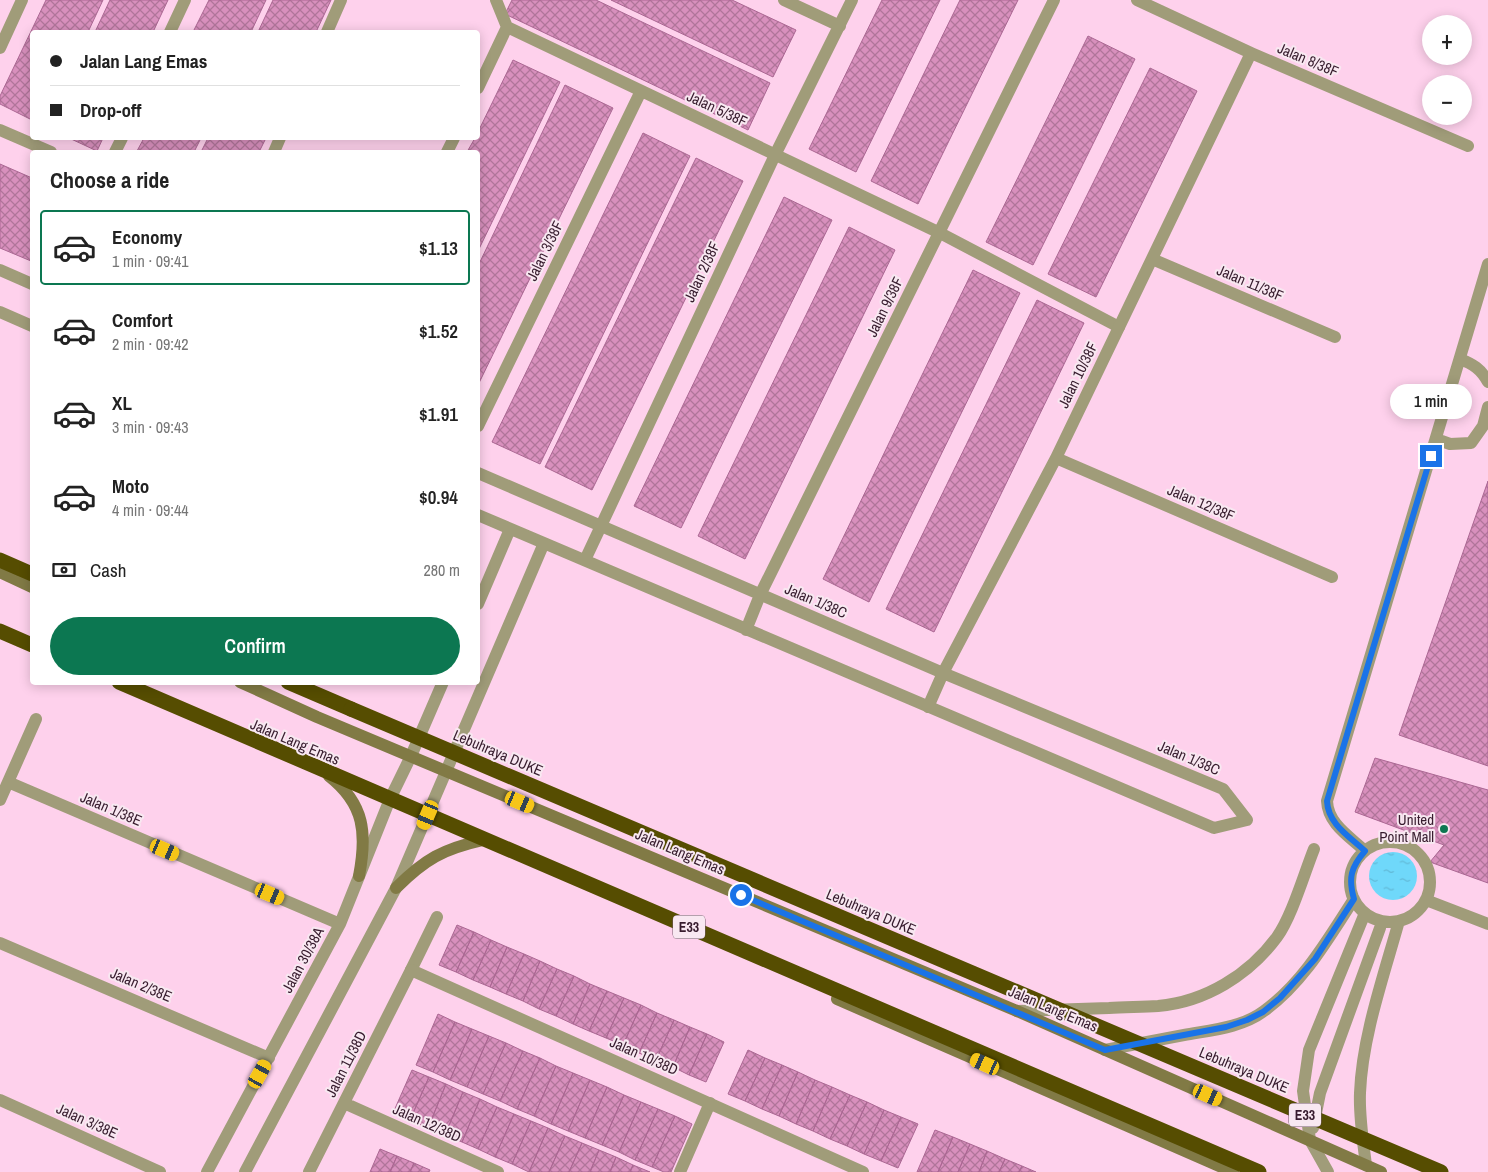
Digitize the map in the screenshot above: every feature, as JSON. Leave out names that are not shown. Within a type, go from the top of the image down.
[{"type":"highway","points":[[0,560],[30,573]]},
{"type":"highway","points":[[1,638],[30,645]]},
{"type":"highway","name":"E33","points":[[126,685],[1259,1172]]},
{"type":"highway","name":"Lebuhraya DUKE","points":[[295,685],[1441,1172]]},
{"type":"main road","points":[[0,572],[30,586]]},
{"type":"main road","points":[[1,638],[30,649]]},
{"type":"main road","name":"Jalan Lang Emas","points":[[118,685],[428,815],[950,1049],[1233,1172]]},
{"type":"main road","name":"Jalan Lang Emas","points":[[247,685],[446,771],[1017,1011],[1382,1172]]},
{"type":"main road","points":[[322,771],[341,786],[358,813],[363,828],[364,852],[359,876]]},
{"type":"main road","points":[[396,888],[414,870],[435,856],[458,846],[483,840]]},
{"type":"street","points":[[0,48],[22,0]]},
{"type":"street","points":[[171,30],[185,0]]},
{"type":"street","points":[[327,30],[341,0]]},
{"type":"street","points":[[480,84],[507,27],[496,0]]},
{"type":"street","points":[[784,0],[840,26]]},
{"type":"street","name":"Jalan 2/38F","points":[[585,560],[775,155],[852,0]]},
{"type":"street","name":"Jalan 9/38F","points":[[746,630],[760,595],[1054,0]]},
{"type":"street","name":"Jalan 8/38F","points":[[1138,0],[1251,53],[1468,146]]},
{"type":"street","name":"Jalan 5/38F","points":[[507,27],[940,233],[1119,327]]},
{"type":"street","name":"Jalan 10/38F","points":[[928,708],[943,673],[1056,458],[1251,53]]},
{"type":"street","name":"Jalan 3/38F","points":[[480,422],[641,91]]},
{"type":"street","points":[[0,130],[46,150]]},
{"type":"street","name":"Jalan 11/38F","points":[[1152,259],[1335,337]]},
{"type":"street","points":[[1365,851],[1333,822],[1328,812],[1327,801],[1488,264]]},
{"type":"street","points":[[0,270],[30,283]]},
{"type":"street","points":[[0,312],[30,325]]},
{"type":"street","points":[[1460,359],[1474,364],[1483,373],[1488,382]]},
{"type":"street","points":[[1436,439],[1450,444],[1471,443],[1483,426],[1488,407]]},
{"type":"street","name":"Jalan 12/38F","points":[[1056,458],[1332,577]]},
{"type":"street","name":"Jalan 1/38C","points":[[480,475],[943,673],[1223,790],[1247,820],[1214,828],[928,708],[480,515]]},
{"type":"street","points":[[480,599],[510,529]]},
{"type":"street","points":[[245,1172],[396,888],[544,544]]},
{"type":"street","name":"Jalan 30/38A","points":[[207,1172],[340,924],[390,799],[442,685]]},
{"type":"street","points":[[0,800],[36,719]]},
{"type":"street","name":"Jalan 1/38E","points":[[8,782],[340,924]]},
{"type":"street","points":[[1390,842],[1404,845],[1416,851],[1424,861],[1429,873],[1430,887],[1426,900],[1419,910],[1410,917],[1399,921],[1387,922],[1375,919],[1365,913],[1354,899],[1350,886],[1351,873],[1356,861],[1365,851],[1377,844],[1390,842]]},
{"type":"street","points":[[1017,1011],[1159,1006],[1185,1001],[1210,992],[1230,981],[1249,966],[1277,937],[1284,925],[1314,849]]},
{"type":"street","points":[[1105,1050],[1226,1027],[1263,1012],[1280,998],[1315,959],[1354,899]]},
{"type":"street","points":[[1426,900],[1488,924]]},
{"type":"street","points":[[1328,1172],[1310,1140],[1303,1090],[1309,1050],[1365,913]]},
{"type":"street","name":"Jalan 11/38D","points":[[309,1172],[436,917]]},
{"type":"street","points":[[1366,1166],[1360,1117],[1362,1068],[1370,1028],[1399,921]]},
{"type":"street","points":[[1310,1140],[1320,1093],[1380,928]]},
{"type":"street","name":"Jalan 2/38E","points":[[0,943],[269,1058]]},
{"type":"street","name":"Jalan 10/38D","points":[[411,970],[863,1172]]},
{"type":"street","name":"Jalan 3/38E","points":[[0,1100],[160,1172]]},
{"type":"street","name":"Jalan 12/38D","points":[[344,1103],[498,1172]]},
{"type":"street","points":[[680,1172],[710,1103]]},
{"type":"water","points":[[1388,852],[1398,852],[1410,859],[1417,871],[1417,881],[1410,893],[1398,900],[1388,900],[1380,896],[1373,889],[1369,881],[1369,871],[1373,863],[1380,856]]},
{"type":"building","points":[[46,0],[103,0],[89,30],[32,30]]},
{"type":"building","points":[[110,0],[168,0],[154,30],[96,30]]},
{"type":"building","points":[[209,0],[266,0],[252,30],[194,30]]},
{"type":"building","points":[[273,0],[331,0],[317,30],[259,30]]},
{"type":"building","points":[[512,0],[596,0],[770,83],[748,130],[505,14]]},
{"type":"building","points":[[611,0],[732,0],[796,30],[773,77]]},
{"type":"building","points":[[882,0],[940,0],[856,172],[809,149]]},
{"type":"building","points":[[960,0],[1018,0],[918,204],[871,181]]},
{"type":"building","points":[[30,33],[30,119],[0,104],[0,96]]},
{"type":"building","points":[[1088,36],[1135,59],[1033,265],[986,242]]},
{"type":"building","points":[[513,60],[560,82],[480,247],[480,150],[468,150],[474,140],[480,140],[480,128]]},
{"type":"building","points":[[1150,68],[1197,91],[1096,297],[1048,274]]},
{"type":"building","points":[[565,85],[613,108],[480,381],[480,262]]},
{"type":"building","points":[[643,133],[690,156],[540,464],[492,442]]},
{"type":"building","points":[[73,140],[102,140],[97,150]]},
{"type":"building","points":[[143,140],[200,140],[195,150],[138,150]]},
{"type":"building","points":[[207,140],[265,140],[260,150],[202,150]]},
{"type":"building","points":[[696,158],[743,181],[592,490],[545,467]]},
{"type":"building","points":[[0,164],[30,177],[30,261],[0,248]]},
{"type":"building","points":[[784,197],[832,220],[681,528],[634,506]]},
{"type":"building","points":[[849,227],[895,250],[745,559],[698,536]]},
{"type":"building","points":[[973,270],[1020,293],[869,602],[823,579]]},
{"type":"building","points":[[1037,300],[1084,323],[934,632],[886,609]]},
{"type":"building","points":[[1488,481],[1488,766],[1399,735]]},
{"type":"building","name":"United Point Mall","points":[[1375,758],[1488,790],[1488,883],[1430,862],[1444,845],[1355,812]]},
{"type":"building","points":[[457,925],[474,932],[456,972],[439,965]]},
{"type":"building","points":[[474,932],[491,940],[473,980],[456,972]]},
{"type":"building","points":[[491,940],[507,947],[490,987],[473,980]]},
{"type":"building","points":[[507,947],[524,954],[506,994],[490,987]]},
{"type":"building","points":[[524,954],[540,961],[523,1001],[506,994]]},
{"type":"building","points":[[540,961],[557,969],[539,1009],[523,1001]]},
{"type":"building","points":[[557,969],[574,976],[556,1016],[539,1009]]},
{"type":"building","points":[[574,976],[590,984],[573,1024],[556,1016]]},
{"type":"building","points":[[590,984],[607,991],[589,1031],[573,1024]]},
{"type":"building","points":[[607,991],[624,998],[606,1038],[589,1031]]},
{"type":"building","points":[[624,998],[641,1005],[623,1045],[606,1038]]},
{"type":"building","points":[[641,1005],[657,1013],[639,1053],[623,1045]]},
{"type":"building","points":[[657,1013],[674,1020],[656,1060],[639,1053]]},
{"type":"building","points":[[438,1014],[455,1022],[433,1072],[416,1065]]},
{"type":"building","points":[[674,1020],[690,1027],[673,1067],[656,1060]]},
{"type":"building","points":[[455,1022],[472,1029],[450,1080],[433,1072]]},
{"type":"building","points":[[690,1027],[707,1034],[689,1075],[673,1067]]},
{"type":"building","points":[[472,1029],[489,1036],[467,1087],[450,1080]]},
{"type":"building","points":[[707,1034],[724,1042],[706,1082],[689,1075]]},
{"type":"building","points":[[489,1036],[506,1043],[483,1094],[467,1087]]},
{"type":"building","points":[[506,1043],[523,1051],[500,1101],[483,1094]]},
{"type":"building","points":[[748,1050],[765,1058],[745,1101],[728,1094]]},
{"type":"building","points":[[523,1051],[540,1058],[517,1109],[500,1101]]},
{"type":"building","points":[[540,1058],[556,1066],[534,1116],[517,1109]]},
{"type":"building","points":[[765,1058],[782,1065],[762,1109],[745,1101]]},
{"type":"building","points":[[782,1065],[798,1072],[779,1116],[762,1109]]},
{"type":"building","points":[[556,1066],[573,1073],[551,1124],[534,1116]]},
{"type":"building","points":[[412,1070],[429,1077],[410,1120],[393,1113]]},
{"type":"building","points":[[798,1072],[815,1080],[796,1124],[779,1116]]},
{"type":"building","points":[[573,1073],[590,1080],[568,1131],[551,1124]]},
{"type":"building","points":[[429,1077],[446,1084],[428,1128],[410,1120]]},
{"type":"building","points":[[590,1080],[607,1087],[585,1138],[568,1131]]},
{"type":"building","points":[[815,1080],[832,1087],[813,1131],[796,1124]]},
{"type":"building","points":[[446,1084],[463,1092],[445,1135],[428,1128]]},
{"type":"building","points":[[607,1087],[624,1095],[602,1145],[585,1138]]},
{"type":"building","points":[[832,1087],[850,1095],[830,1139],[813,1131]]},
{"type":"building","points":[[463,1092],[480,1099],[462,1142],[445,1135]]},
{"type":"building","points":[[624,1095],[641,1102],[619,1152],[602,1145]]},
{"type":"building","points":[[850,1095],[867,1102],[847,1146],[830,1139]]},
{"type":"building","points":[[480,1099],[497,1107],[478,1149],[462,1142]]},
{"type":"building","points":[[641,1102],[658,1109],[635,1160],[619,1152]]},
{"type":"building","points":[[867,1102],[884,1110],[864,1154],[847,1146]]},
{"type":"building","points":[[497,1107],[514,1114],[495,1157],[478,1149]]},
{"type":"building","points":[[658,1109],[675,1116],[652,1167],[635,1160]]},
{"type":"building","points":[[884,1110],[901,1117],[881,1161],[864,1154]]},
{"type":"building","points":[[514,1114],[531,1121],[512,1164],[495,1157]]},
{"type":"building","points":[[675,1116],[692,1124],[671,1172],[664,1172],[652,1167]]},
{"type":"building","points":[[901,1117],[918,1124],[898,1168],[881,1161]]},
{"type":"building","points":[[531,1121],[548,1128],[529,1172],[512,1164]]},
{"type":"building","points":[[548,1128],[565,1136],[549,1172],[529,1172]]},
{"type":"building","points":[[935,1130],[953,1137],[938,1172],[917,1172]]},
{"type":"building","points":[[565,1136],[582,1143],[569,1172],[549,1172]]},
{"type":"building","points":[[953,1137],[970,1144],[958,1172],[938,1172]]},
{"type":"building","points":[[582,1143],[599,1150],[590,1172],[569,1172]]},
{"type":"building","points":[[970,1144],[987,1151],[979,1172],[958,1172]]},
{"type":"building","points":[[380,1149],[397,1156],[390,1172],[370,1172]]},
{"type":"building","points":[[599,1150],[616,1157],[610,1172],[590,1172]]},
{"type":"building","points":[[987,1151],[1005,1159],[999,1172],[979,1172]]},
{"type":"building","points":[[397,1156],[414,1163],[410,1172],[390,1172]]},
{"type":"building","points":[[616,1157],[633,1165],[630,1172],[610,1172]]},
{"type":"building","points":[[1005,1159],[1022,1166],[1019,1172],[999,1172]]},
{"type":"building","points":[[414,1163],[430,1170],[429,1172],[410,1172]]},
{"type":"building","points":[[633,1165],[650,1172],[630,1172]]},
{"type":"building","points":[[1022,1166],[1036,1172],[1019,1172]]},
{"type":"place","name":"United Point Mall","points":[[1444,829]]},
{"type":"route","points":[[741,895],[1105,1050],[1226,1027],[1263,1012],[1280,998],[1315,959],[1354,899],[1350,886],[1351,873],[1356,861],[1365,851],[1333,822],[1328,812],[1327,801],[1431,456]]}]
